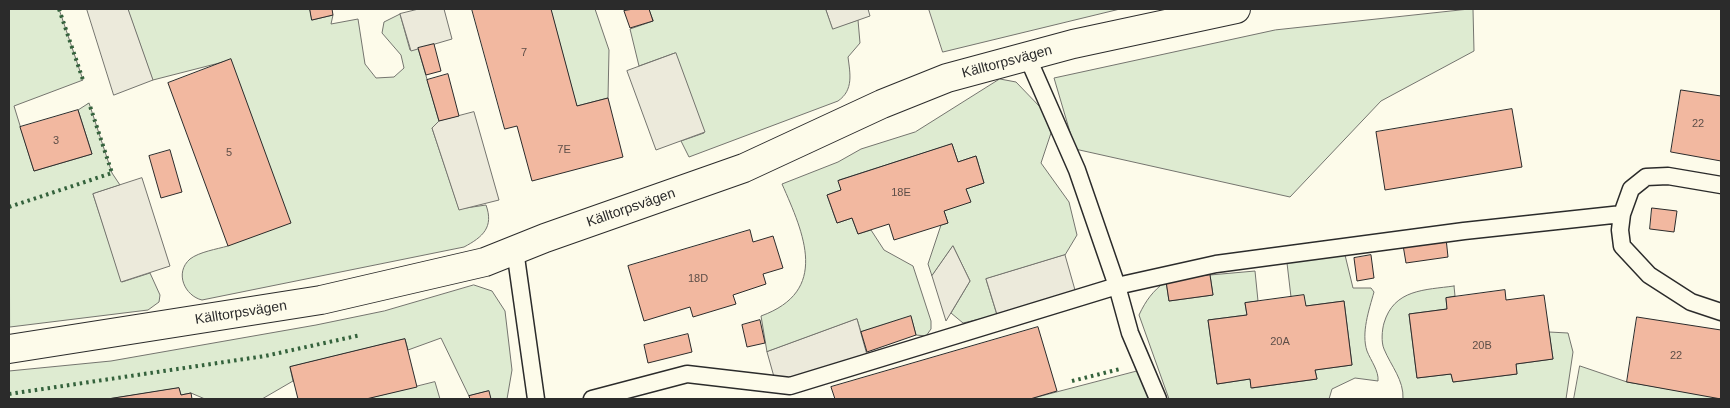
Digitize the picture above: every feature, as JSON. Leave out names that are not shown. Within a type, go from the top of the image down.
[{"type":"street","name":"Källtorpsvägen","points":[[9,349],[321,300],[485,262],[744,168],[902,95],[985,66],[1236,9]]},
{"type":"lane","points":[[1027,56],[1077,170],[1117,286],[1130,332],[1158,399]]},
{"type":"lane","points":[[1721,184],[1668,176],[1646,176],[1631,189],[1622,214],[1620,230],[1622,246],[1649,275],[1691,302],[1721,312]]},
{"type":"lane","points":[[592,399],[687,374],[790,386],[1117,286],[1216,264],[1464,231],[1622,214]]},
{"type":"lane","points":[[514,250],[536,399]]},
{"type":"green space","points":[[9,9],[59,9],[83,80],[14,106],[34,171],[92,154],[78,110],[89,103],[112,173],[120,185],[93,194],[122,282],[150,273],[160,295],[159,302],[148,310],[10,327]]},
{"type":"green space","points":[[128,9],[310,9],[312,20],[333,15],[331,24],[358,19],[365,64],[376,78],[394,77],[404,68],[401,55],[382,33],[384,22],[400,14],[410,50],[418,48],[439,121],[432,128],[459,209],[486,205],[489,219],[485,230],[477,239],[464,247],[202,300],[196,298],[187,289],[182,277],[185,265],[198,254],[228,246],[231,60],[153,80]]},
{"type":"green space","points":[[551,9],[595,9],[609,50],[608,98],[577,106]]},
{"type":"green space","points":[[649,9],[826,9],[833,28],[858,20],[860,43],[848,57],[850,81],[847,92],[838,101],[689,157],[681,141],[704,133],[675,53],[639,66],[630,29],[653,21]]},
{"type":"green space","points":[[929,9],[1120,9],[943,52]]},
{"type":"green space","points":[[1473,9],[1474,51],[1381,101],[1290,197],[1075,149],[1054,78],[1275,30]]},
{"type":"green space","points":[[1000,79],[1016,82],[1042,109],[1051,133],[1041,163],[1069,202],[1077,235],[1065,255],[986,279],[997,315],[963,323],[951,313],[970,281],[953,246],[932,276],[928,264],[941,225],[948,223],[944,211],[970,201],[966,189],[984,183],[976,156],[958,162],[952,144],[839,180],[841,190],[827,195],[837,223],[852,218],[858,234],[871,230],[884,250],[913,266],[931,321],[931,329],[926,336],[916,335],[911,317],[861,332],[857,319],[767,352],[761,316],[783,305],[796,292],[804,276],[806,259],[798,222],[782,184],[838,162],[861,149],[915,132]]},
{"type":"green space","points":[[1345,255],[1353,288],[1371,288],[1374,292],[1366,322],[1365,344],[1376,370],[1378,381],[1355,378],[1332,389],[1329,399],[1169,399],[1139,315],[1150,296],[1161,285],[1166,281],[1169,301],[1213,295],[1210,275],[1255,271],[1258,301],[1245,303],[1247,315],[1208,320],[1217,384],[1250,379],[1252,388],[1317,379],[1315,370],[1352,365],[1344,301],[1306,306],[1291,297],[1287,263]]},
{"type":"green space","points":[[474,285],[492,291],[505,311],[512,370],[507,399],[491,399],[488,391],[469,396],[441,338],[408,350],[405,339],[290,367],[293,381],[262,399],[205,399],[191,393],[181,395],[179,388],[108,399],[9,399],[9,371],[111,361],[316,325],[384,311]]},
{"type":"green space","points":[[1454,286],[1455,296],[1446,298],[1447,309],[1409,314],[1417,378],[1451,374],[1453,382],[1517,374],[1516,364],[1553,359],[1549,332],[1568,333],[1573,352],[1566,399],[1403,399],[1399,379],[1382,343],[1383,326],[1389,312],[1395,303],[1412,293]]},
{"type":"green space","points":[[1580,366],[1627,382],[1716,397],[1715,399],[1574,399]]},
{"type":"green space","points":[[1146,369],[1158,399],[1030,399]]},
{"type":"green space","points":[[435,382],[440,399],[366,399]]},
{"type":"shaded area","points":[[87,9],[128,9],[153,80],[114,95]]},
{"type":"shaded area","points":[[419,9],[444,9],[452,39],[411,51],[400,14]]},
{"type":"shaded area","points":[[826,9],[868,9],[870,16],[833,29]]},
{"type":"shaded area","points":[[676,53],[705,132],[656,150],[627,71]]},
{"type":"shaded area","points":[[474,112],[499,200],[459,210],[432,128],[439,121]]},
{"type":"shaded area","points":[[142,178],[170,266],[121,282],[93,194]]},
{"type":"shaded area","points":[[953,246],[970,281],[946,321],[932,276]]},
{"type":"shaded area","points":[[1065,255],[1077,297],[999,321],[986,279]]},
{"type":"shaded area","points":[[857,319],[869,362],[776,384],[767,352]]},
{"type":"building","points":[[310,9],[332,9],[333,15],[312,20]]},
{"type":"building","points":[[472,9],[551,9],[577,106],[608,98],[623,157],[532,181],[517,126],[505,129]]},
{"type":"building","points":[[649,9],[653,21],[630,28],[624,11]]},
{"type":"building","points":[[434,44],[441,71],[426,75],[418,48]]},
{"type":"building","points":[[231,59],[291,223],[228,246],[168,83]]},
{"type":"building","points":[[448,74],[459,116],[439,121],[427,80]]},
{"type":"building","points":[[1681,90],[1721,96],[1721,161],[1671,152]]},
{"type":"building","points":[[1512,109],[1522,167],[1385,190],[1376,132]]},
{"type":"building","points":[[78,110],[92,154],[34,171],[20,127]]},
{"type":"building","points":[[952,144],[958,162],[976,156],[984,183],[966,189],[971,202],[944,211],[948,223],[894,240],[889,224],[858,234],[852,218],[837,223],[827,195],[841,190],[838,181]]},
{"type":"building","points":[[170,150],[182,192],[161,198],[149,156]]},
{"type":"building","points":[[1652,208],[1677,211],[1674,232],[1650,229]]},
{"type":"building","points":[[750,230],[753,242],[773,236],[783,268],[763,274],[766,284],[733,295],[736,304],[693,317],[690,307],[644,321],[628,266]]},
{"type":"building","points":[[1446,238],[1448,257],[1406,263],[1403,245]]},
{"type":"building","points":[[1371,255],[1374,278],[1357,281],[1354,258]]},
{"type":"building","points":[[1210,275],[1213,295],[1169,301],[1166,281]]},
{"type":"building","points":[[1505,290],[1506,300],[1544,295],[1553,359],[1516,364],[1517,374],[1453,382],[1451,374],[1417,378],[1409,314],[1447,309],[1446,298]]},
{"type":"building","points":[[1304,295],[1306,306],[1344,301],[1352,365],[1315,370],[1317,379],[1251,388],[1250,379],[1217,384],[1208,320],[1247,315],[1245,303]]},
{"type":"building","points":[[911,316],[916,335],[867,352],[861,332]]},
{"type":"building","points":[[1637,317],[1721,330],[1721,399],[1627,382]]},
{"type":"building","points":[[760,320],[765,343],[747,347],[742,325]]},
{"type":"building","points":[[1038,327],[1057,391],[1030,399],[835,399],[831,387]]},
{"type":"building","points":[[688,334],[692,352],[648,363],[644,345]]},
{"type":"building","points":[[405,339],[417,387],[366,399],[298,399],[290,367]]},
{"type":"building","points":[[179,388],[181,395],[191,393],[192,399],[108,399]]},
{"type":"building","points":[[489,391],[491,399],[470,399],[469,396]]},
{"type":"hedge","points":[[59,9],[83,80]]},
{"type":"hedge","points":[[9,207],[112,173],[89,103]]},
{"type":"hedge","points":[[9,394],[265,356],[361,335]]},
{"type":"hedge","points":[[1072,381],[1120,369]]}]
